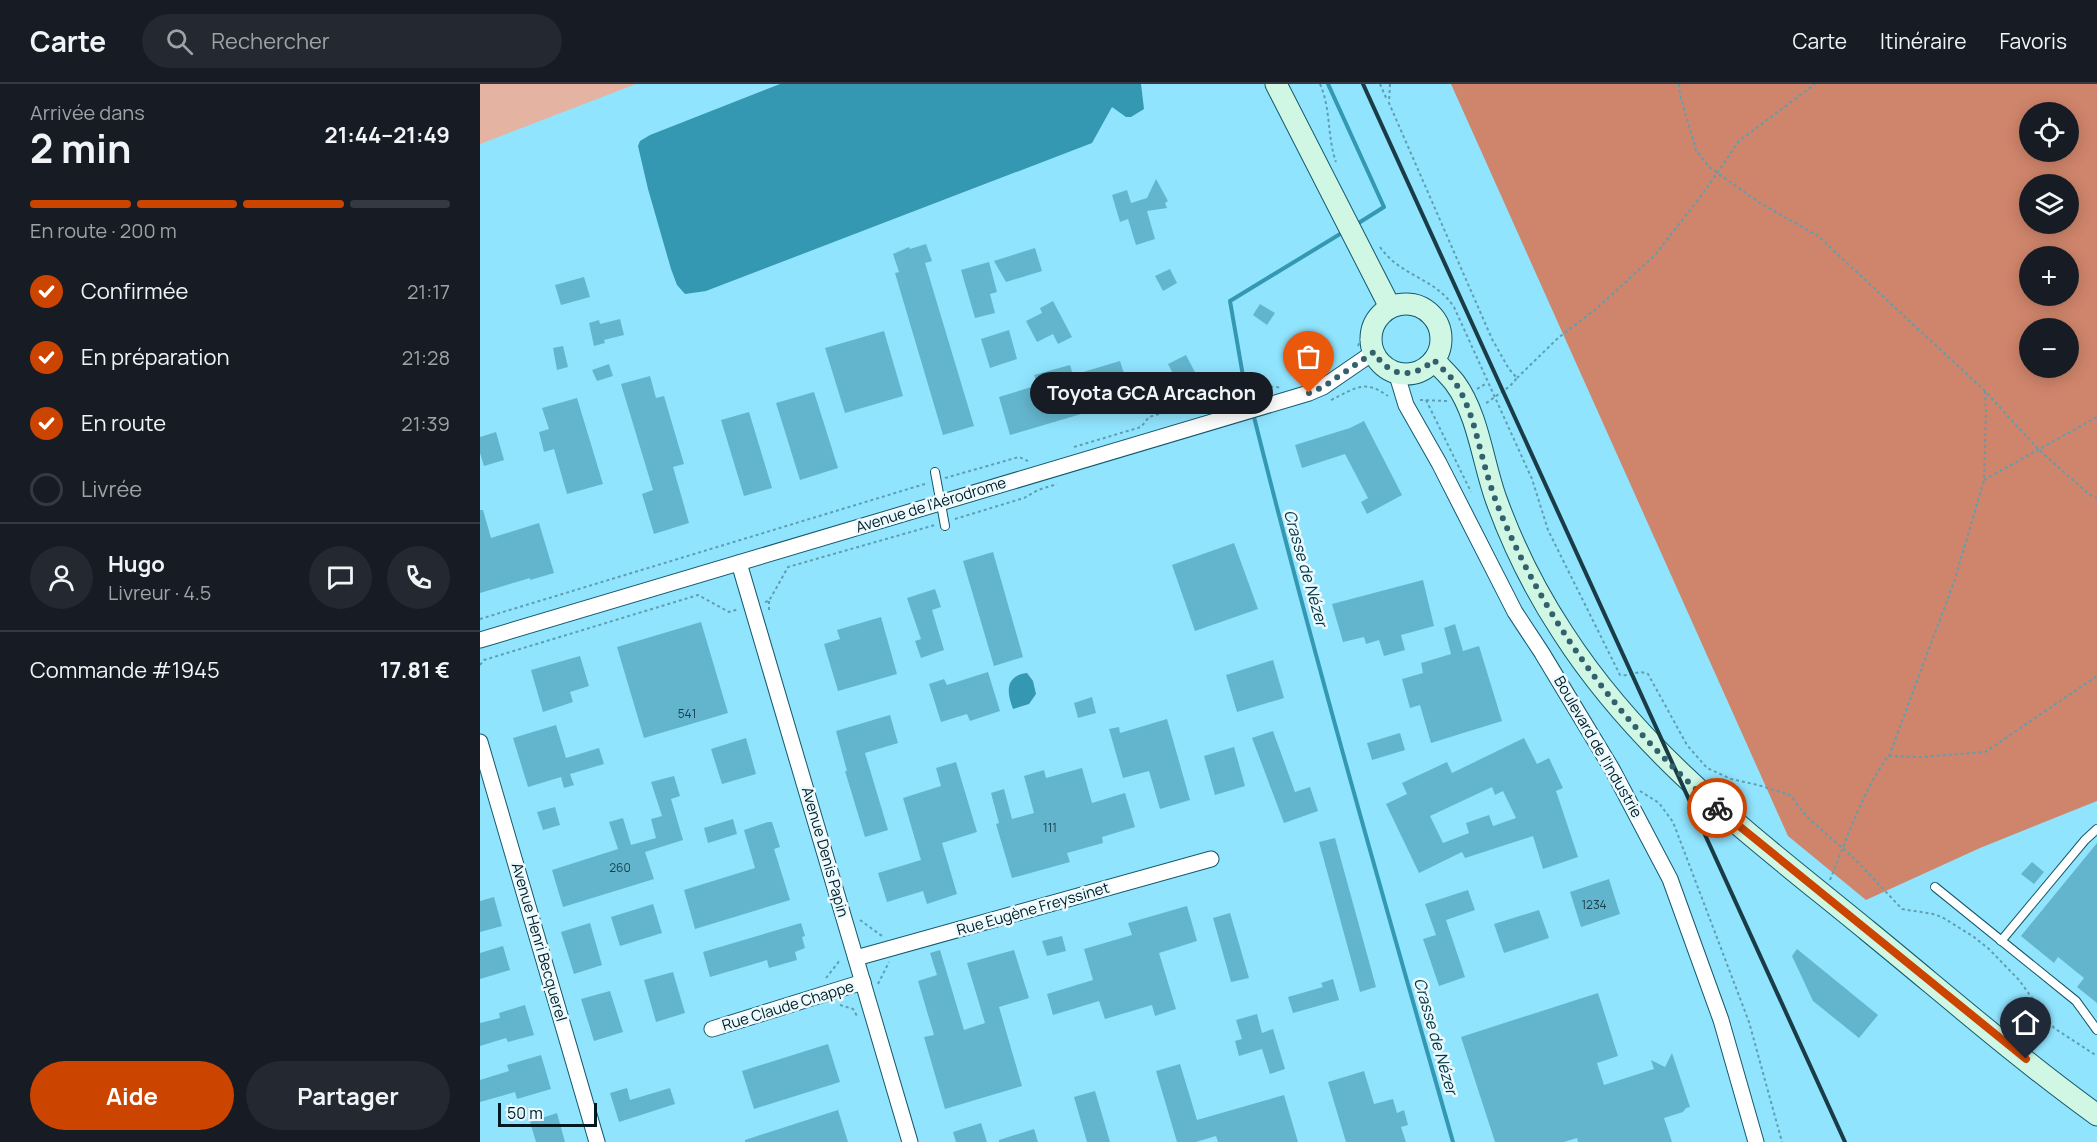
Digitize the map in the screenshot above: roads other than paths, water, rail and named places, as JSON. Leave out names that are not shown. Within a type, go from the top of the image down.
[{"type":"main road","points":[[1275,84],[1390,308]]},
{"type":"main road","points":[[1401,304],[1413,304],[1424,308],[1439,326],[1441,338],[1439,350],[1434,360],[1426,368],[1406,374],[1396,372],[1386,368],[1364,347],[1371,342],[1375,322],[1390,308],[1401,304]]},
{"type":"main road","points":[[1434,360],[1455,383],[1470,413],[1488,478],[1508,530],[1539,593],[1563,634],[1625,716],[1675,769],[1736,824],[2097,1117]]},
{"type":"street","name":"Avenue de l'Aérodrome","points":[[480,640],[1323,387],[1364,347]]},
{"type":"street","name":"Boulevard de l'Industrie","points":[[1396,372],[1403,399],[1439,463],[1515,612],[1601,750],[1670,879],[1721,1020],[1756,1142]]},
{"type":"street","name":"Avenue Denis Papin","points":[[740,562],[910,1142]]},
{"type":"street","name":"Avenue Henri Becquerel","points":[[480,742],[597,1142]]},
{"type":"street","name":"Rue Eugène Freyssinet","points":[[856,958],[1211,859]]},
{"type":"street","name":"Rue Claude Chappe","points":[[712,1029],[863,982]]},
{"type":"lane","points":[[936,477],[944,524]]},
{"type":"lane","points":[[2001,941],[2085,840],[2097,829]]},
{"type":"lane","points":[[1935,887],[2076,1001],[2097,1030]]},
{"type":"water","points":[[780,84],[1141,84],[1144,109],[1131,117],[1126,117],[1112,107],[1092,143],[706,291],[685,294],[677,285],[671,269],[648,189],[638,146],[640,141]]},
{"type":"water","points":[[1027,673],[1033,681],[1036,694],[1029,704],[1013,709],[1009,697],[1009,686],[1014,678]]},
{"type":"waterway","name":"Crasse de Nézer","points":[[1328,84],[1384,207],[1357,224]]},
{"type":"waterway","name":"Crasse de Nézer","points":[[1251,406],[1243,376],[1230,301],[1345,231]]},
{"type":"waterway","name":"Crasse de Nézer","points":[[1253,413],[1325,688],[1453,1142]]},
{"type":"railway","points":[[1363,84],[1845,1142]]},
{"type":"place","name":"Toyota GCA Arcachon","points":[[1309,393]]}]
